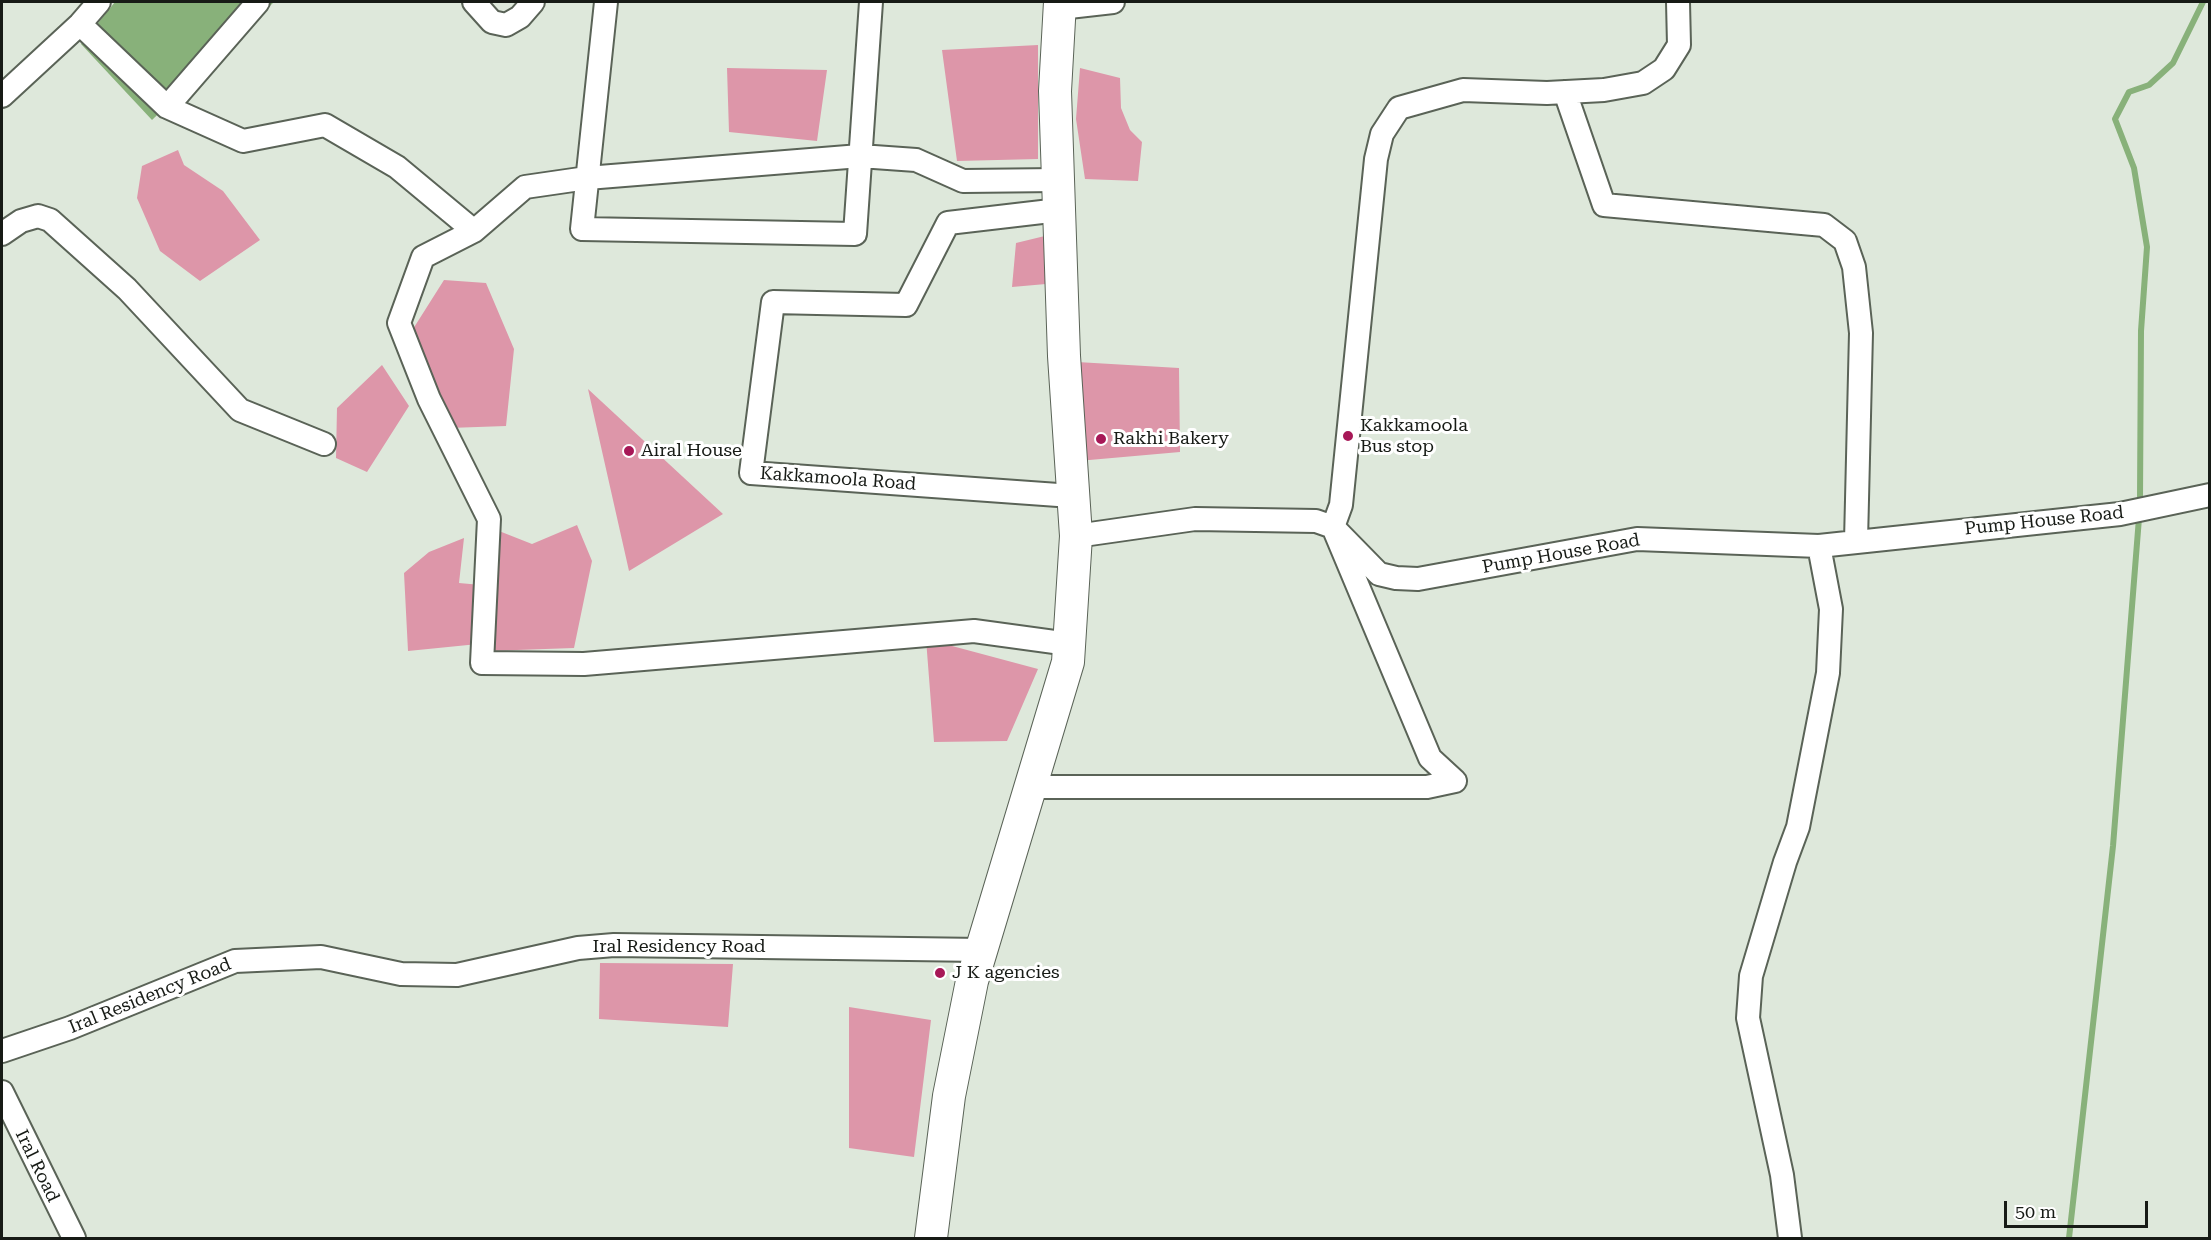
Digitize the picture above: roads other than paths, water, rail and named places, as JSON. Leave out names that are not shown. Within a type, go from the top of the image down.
[{"type":"main road","points":[[931,1239],[949,1096],[972,981],[1068,662],[1076,536],[1072,496],[1058,195],[1055,91],[1060,5]]},
{"type":"street","points":[[2,96],[80,24],[99,2]]},
{"type":"street","points":[[167,107],[258,2]]},
{"type":"street","points":[[474,2],[492,22],[506,25],[520,17],[533,2]]},
{"type":"street","points":[[606,2],[582,230],[855,234],[871,2]]},
{"type":"street","points":[[1060,5],[1113,2]]},
{"type":"street","points":[[1031,787],[1427,787],[1455,781],[1430,758],[1333,527],[1341,505],[1376,159],[1382,134],[1399,108],[1463,90],[1565,92],[1604,90],[1642,83],[1664,69],[1679,45],[1678,2]]},
{"type":"street","points":[[80,24],[167,107],[243,141],[325,125],[397,167],[474,231]]},
{"type":"street","points":[[1565,92],[1604,205],[1824,225],[1845,241],[1854,267],[1861,333],[1856,541]]},
{"type":"street","points":[[1058,195],[963,181],[916,160],[861,156],[587,178],[525,187],[474,231],[423,257],[399,324],[429,399],[489,519],[482,663],[584,664],[974,631],[1069,644]]},
{"type":"street","name":"Kakkamoola Road","points":[[1058,195],[948,223],[906,305],[773,302],[751,473],[1072,496]]},
{"type":"street","points":[[2,234],[21,221],[38,216],[50,220],[126,289],[240,410],[324,444]]},
{"type":"street","name":"Pump House Road","points":[[1333,527],[1379,574],[1396,578],[1418,579],[1637,539],[1819,546],[2120,514],[2210,495]]},
{"type":"street","points":[[1076,536],[1195,519],[1316,521],[1333,527]]},
{"type":"street","points":[[1790,1239],[1780,1165],[1748,1018],[1751,976],[1785,862],[1798,827],[1828,673],[1832,609],[1819,546]]},
{"type":"street","name":"Iral Residency Road","points":[[2,1051],[70,1028],[235,961],[321,957],[401,974],[458,975],[578,948],[614,945],[982,950]]},
{"type":"street","name":"Iral Road","points":[[2,1092],[74,1239]]},
{"type":"waterway","points":[[2140,498],[2141,331],[2147,247],[2134,168],[2115,119],[2129,92],[2149,85],[2173,63],[2203,2]]},
{"type":"waterway","points":[[2069,1238],[2113,846],[2139,518]]},
{"type":"place","name":"Kakkamoola Bus stop","points":[[1348,436]]},
{"type":"place","name":"Rakhi Bakery","points":[[1101,439]]},
{"type":"place","name":"Airal House","points":[[629,451]]},
{"type":"place","name":"J K agencies","points":[[940,973]]}]
